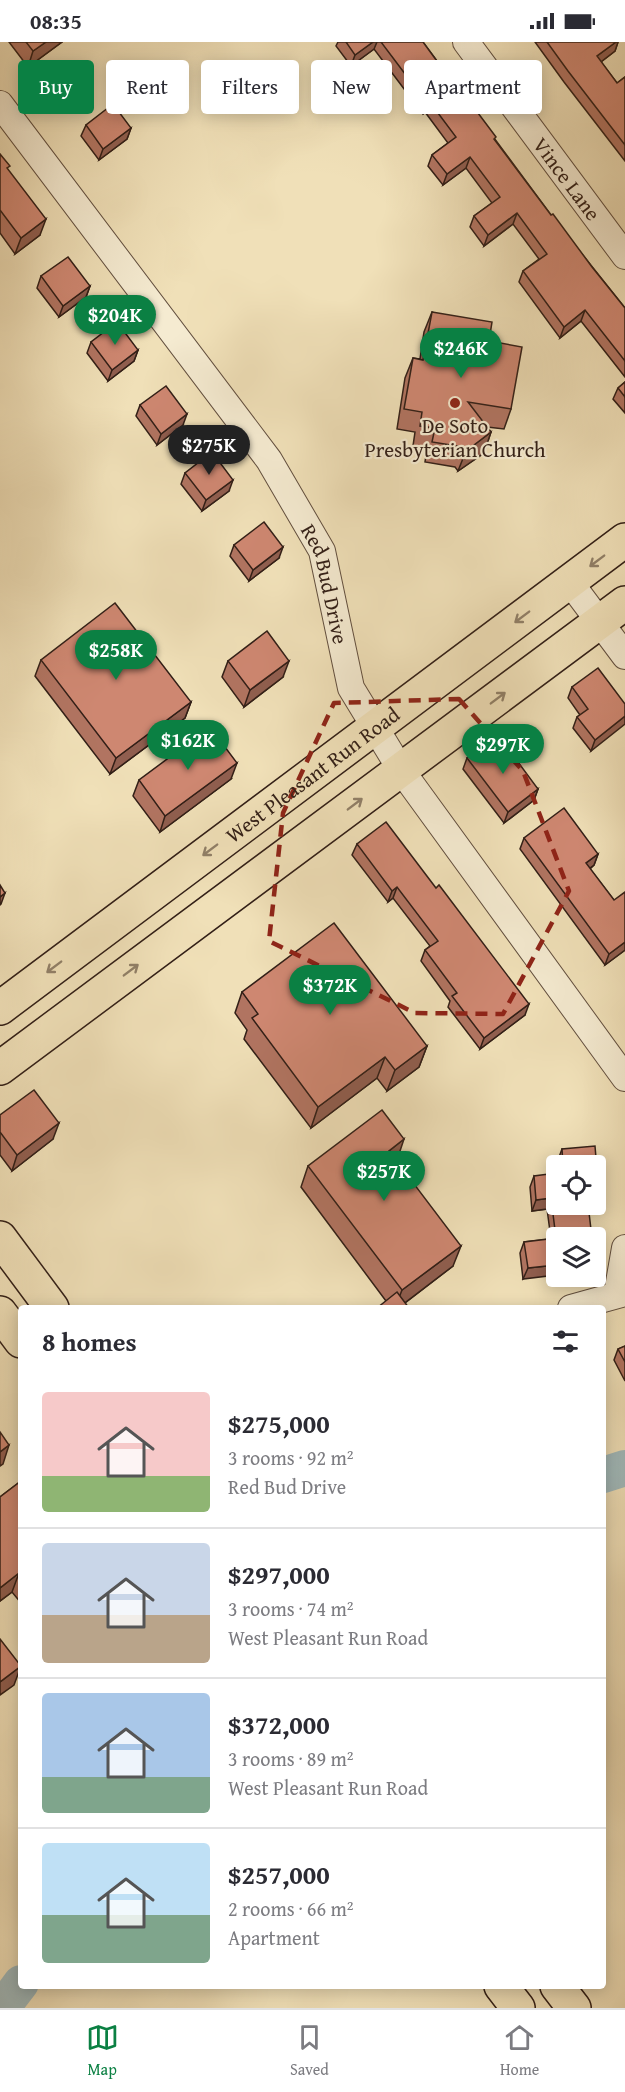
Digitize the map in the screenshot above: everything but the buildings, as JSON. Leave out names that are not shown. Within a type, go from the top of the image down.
[{"type":"main road","name":"West Pleasant Run Road","points":[[0,1008],[625,540]]},
{"type":"main road","points":[[0,1068],[625,603]]},
{"type":"main road","points":[[0,1238],[50,1305]]},
{"type":"main road","points":[[0,1313],[18,1337]]},
{"type":"main road","points":[[503,1989],[518,2008]]},
{"type":"main road","points":[[559,1989],[574,2008]]},
{"type":"street","name":"Vince Lane","points":[[465,42],[625,256]]},
{"type":"street","name":"Red Bud Drive","points":[[0,104],[269,460],[322,551],[351,688],[400,770],[625,1078]]},
{"type":"street","points":[[569,581],[625,656]]},
{"type":"street","points":[[582,1305],[621,1294],[625,1248]]},
{"type":"highlighted area","points":[[459,699],[523,771],[569,891],[503,1014],[415,1013],[269,941],[283,813],[334,703]]},
{"type":"waterway","points":[[606,1474],[625,1468]]},
{"type":"waterway","points":[[2,2008],[18,1987]]},
{"type":"place","name":"De Soto Presbyterian Church","points":[[455,403]]}]
